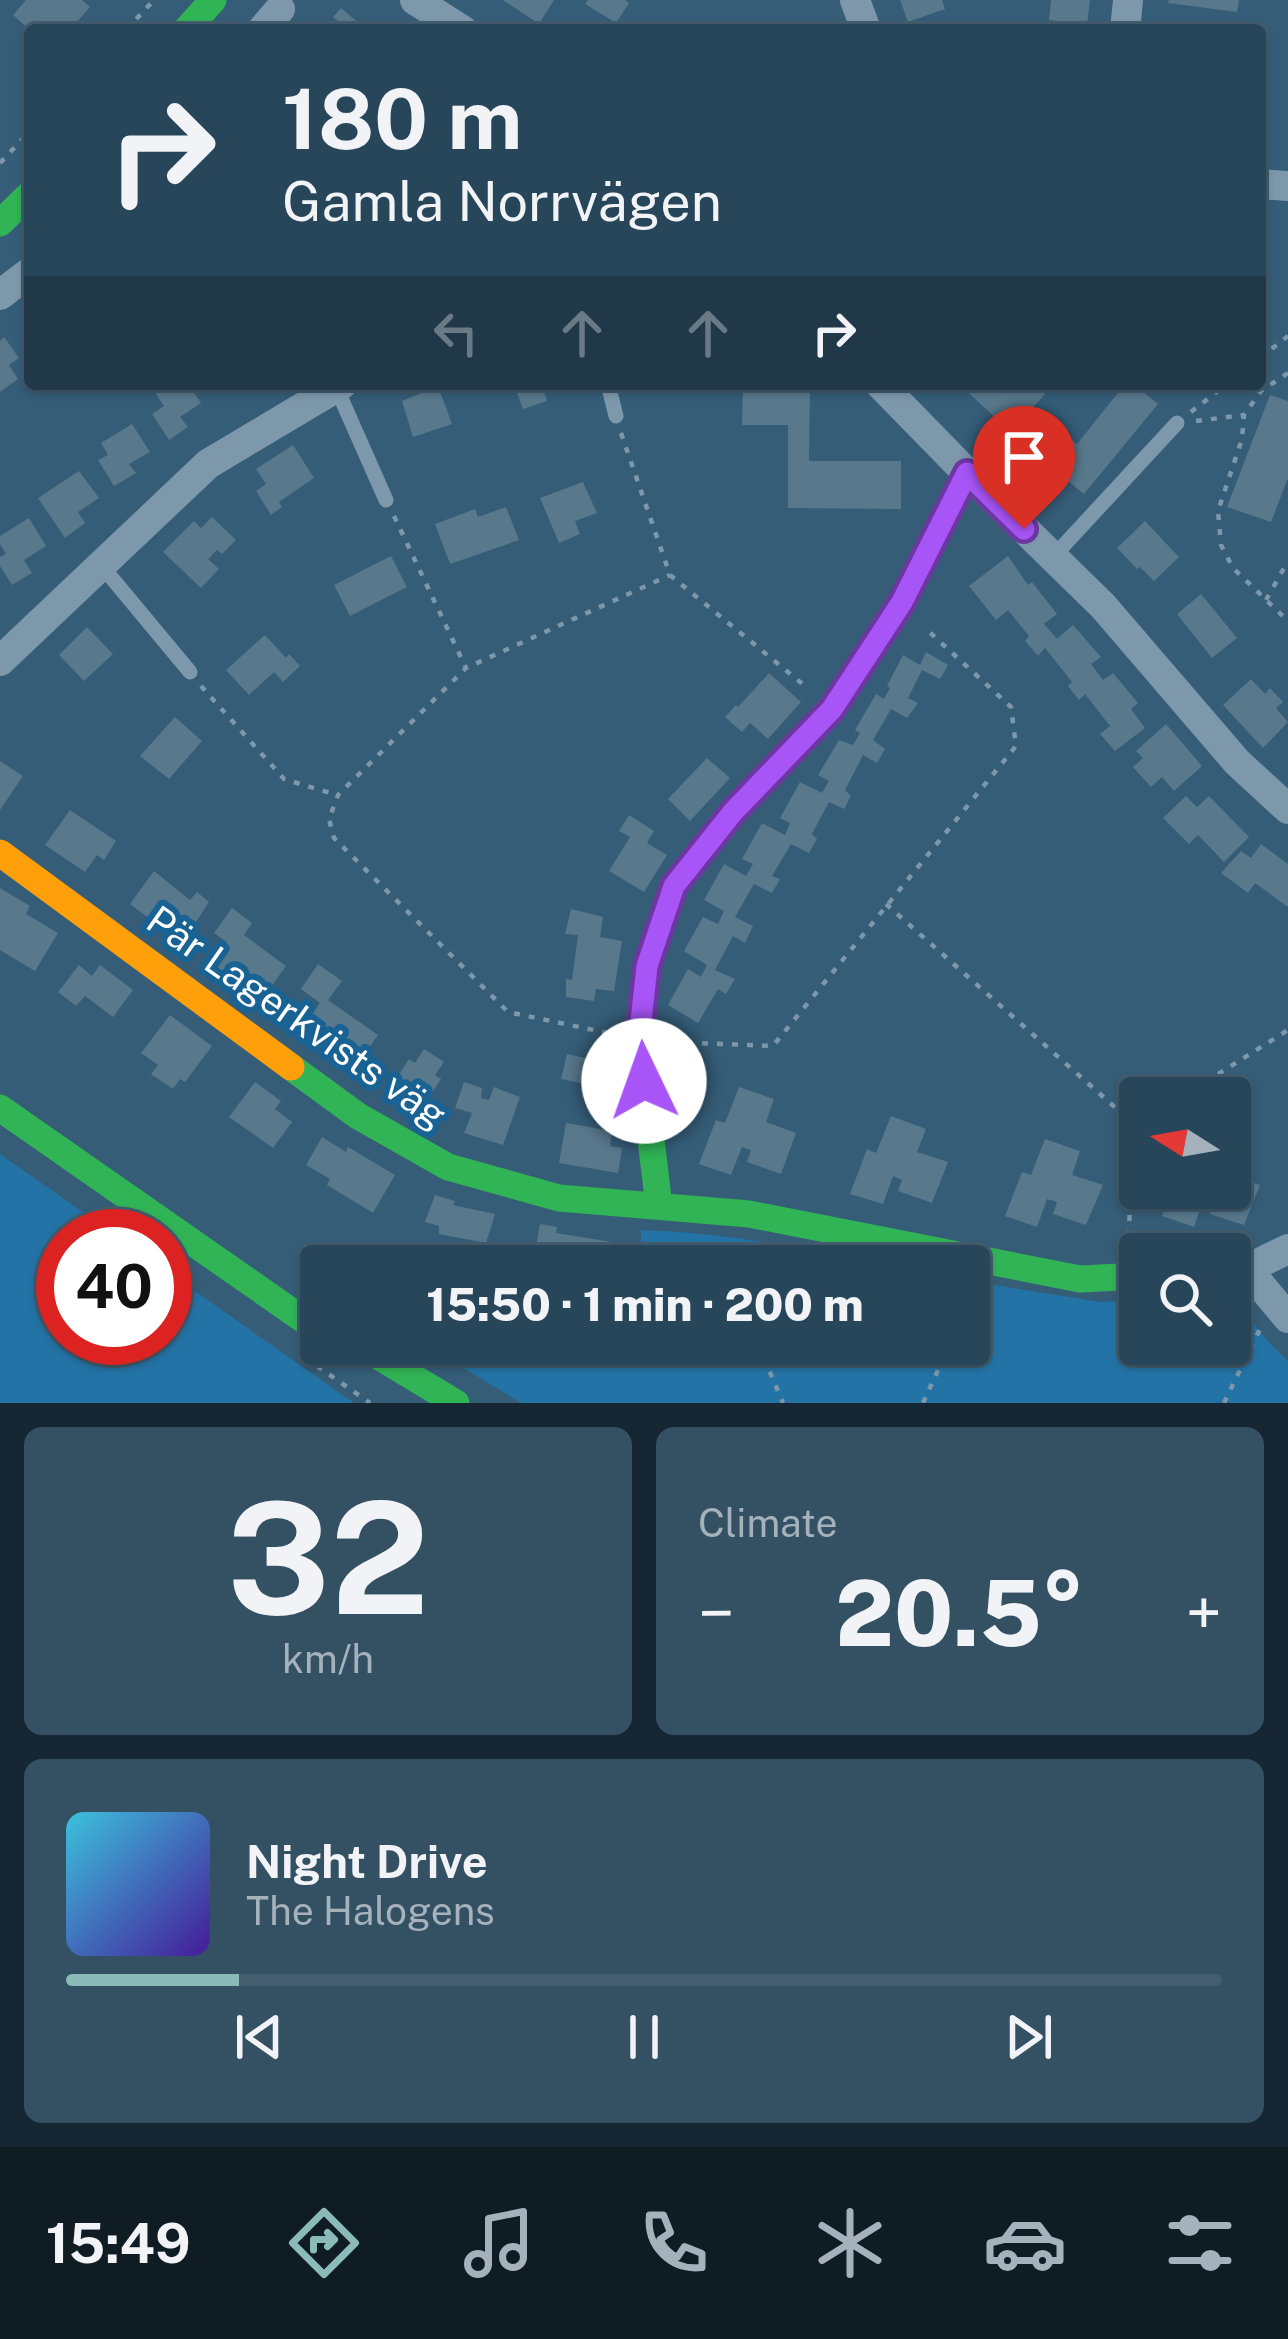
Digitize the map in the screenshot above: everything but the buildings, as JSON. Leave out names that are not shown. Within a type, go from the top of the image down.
[{"type":"street","points":[[191,24],[213,0]]},
{"type":"street","points":[[415,0],[453,24]]},
{"type":"street","points":[[0,223],[24,200]]},
{"type":"street","points":[[0,295],[24,277]]},
{"type":"street","points":[[0,661],[208,464],[332,390]]},
{"type":"street","points":[[886,390],[1103,606],[1237,762],[1288,809]]},
{"type":"street","points":[[659,1206],[639,1040],[647,966],[674,886],[733,812],[832,709],[902,602],[967,473]]},
{"type":"street","name":"Pär Lagerkvists väg","points":[[0,854],[358,1116],[448,1168],[559,1198],[749,1214],[1080,1280],[1119,1278]]},
{"type":"street","points":[[0,1108],[300,1316]]},
{"type":"street","points":[[1251,1265],[1288,1249]]},
{"type":"street","points":[[230,1267],[300,1309]]},
{"type":"street","points":[[1251,1282],[1281,1311]]},
{"type":"street","points":[[368,1365],[421,1403]]},
{"type":"street","points":[[393,1365],[456,1403]]},
{"type":"lane","points":[[341,390],[386,500]]},
{"type":"lane","points":[[610,390],[616,416]]},
{"type":"lane","points":[[1053,557],[1178,423]]},
{"type":"lane","points":[[101,565],[190,672]]},
{"type":"path","points":[[132,24],[154,0]]},
{"type":"path","points":[[0,163],[24,137]]},
{"type":"path","points":[[1178,423],[1219,390]]},
{"type":"path","points":[[1262,390],[1244,415],[1242,440],[1218,511],[1221,545],[1233,568],[1288,621]]},
{"type":"path","points":[[1178,423],[1244,415]]},
{"type":"path","points":[[616,416],[670,574],[832,709]]},
{"type":"path","points":[[386,500],[466,668]]},
{"type":"path","points":[[1266,600],[1288,561]]},
{"type":"path","points":[[670,574],[466,668],[338,795],[329,819],[334,838],[508,1012],[639,1040],[773,1046],[1016,746],[1012,707],[930,634],[902,602]]},
{"type":"path","points":[[190,672],[284,779],[338,795]]},
{"type":"path","points":[[886,904],[1119,1111]]},
{"type":"path","points":[[1213,1077],[1288,1030]]},
{"type":"path","points":[[1223,1403],[1281,1311]]},
{"type":"path","points":[[767,1365],[783,1403]]},
{"type":"path","points":[[922,1403],[940,1365]]},
{"type":"shaded area","points":[[0,1154],[78,1209],[36,1209],[36,1365],[192,1365],[192,1289],[354,1403],[0,1403]]},
{"type":"shaded area","points":[[641,1230],[781,1245],[641,1245]]},
{"type":"shaded area","points":[[990,1284],[1119,1301],[1119,1365],[1251,1365],[1251,1321],[1288,1361],[1288,1403],[521,1403],[460,1366],[990,1365]]},
{"type":"traffic: fast","points":[[191,24],[213,0]]},
{"type":"traffic: fast","points":[[0,223],[24,200]]},
{"type":"traffic: fast","points":[[659,1206],[639,1040],[647,966],[674,886],[733,812],[832,709],[902,602],[967,473]]},
{"type":"traffic: fast","points":[[291,1067],[358,1116],[448,1167],[559,1198],[749,1214],[1080,1279],[1119,1277]]},
{"type":"traffic: fast","points":[[0,1108],[300,1317]]},
{"type":"traffic: fast","points":[[393,1365],[456,1403]]},
{"type":"traffic: slow","points":[[0,853],[291,1067]]},
{"type":"route","points":[[644,1081],[639,1040],[647,966],[674,886],[733,812],[832,709],[902,602],[967,473],[1024,529]]}]
